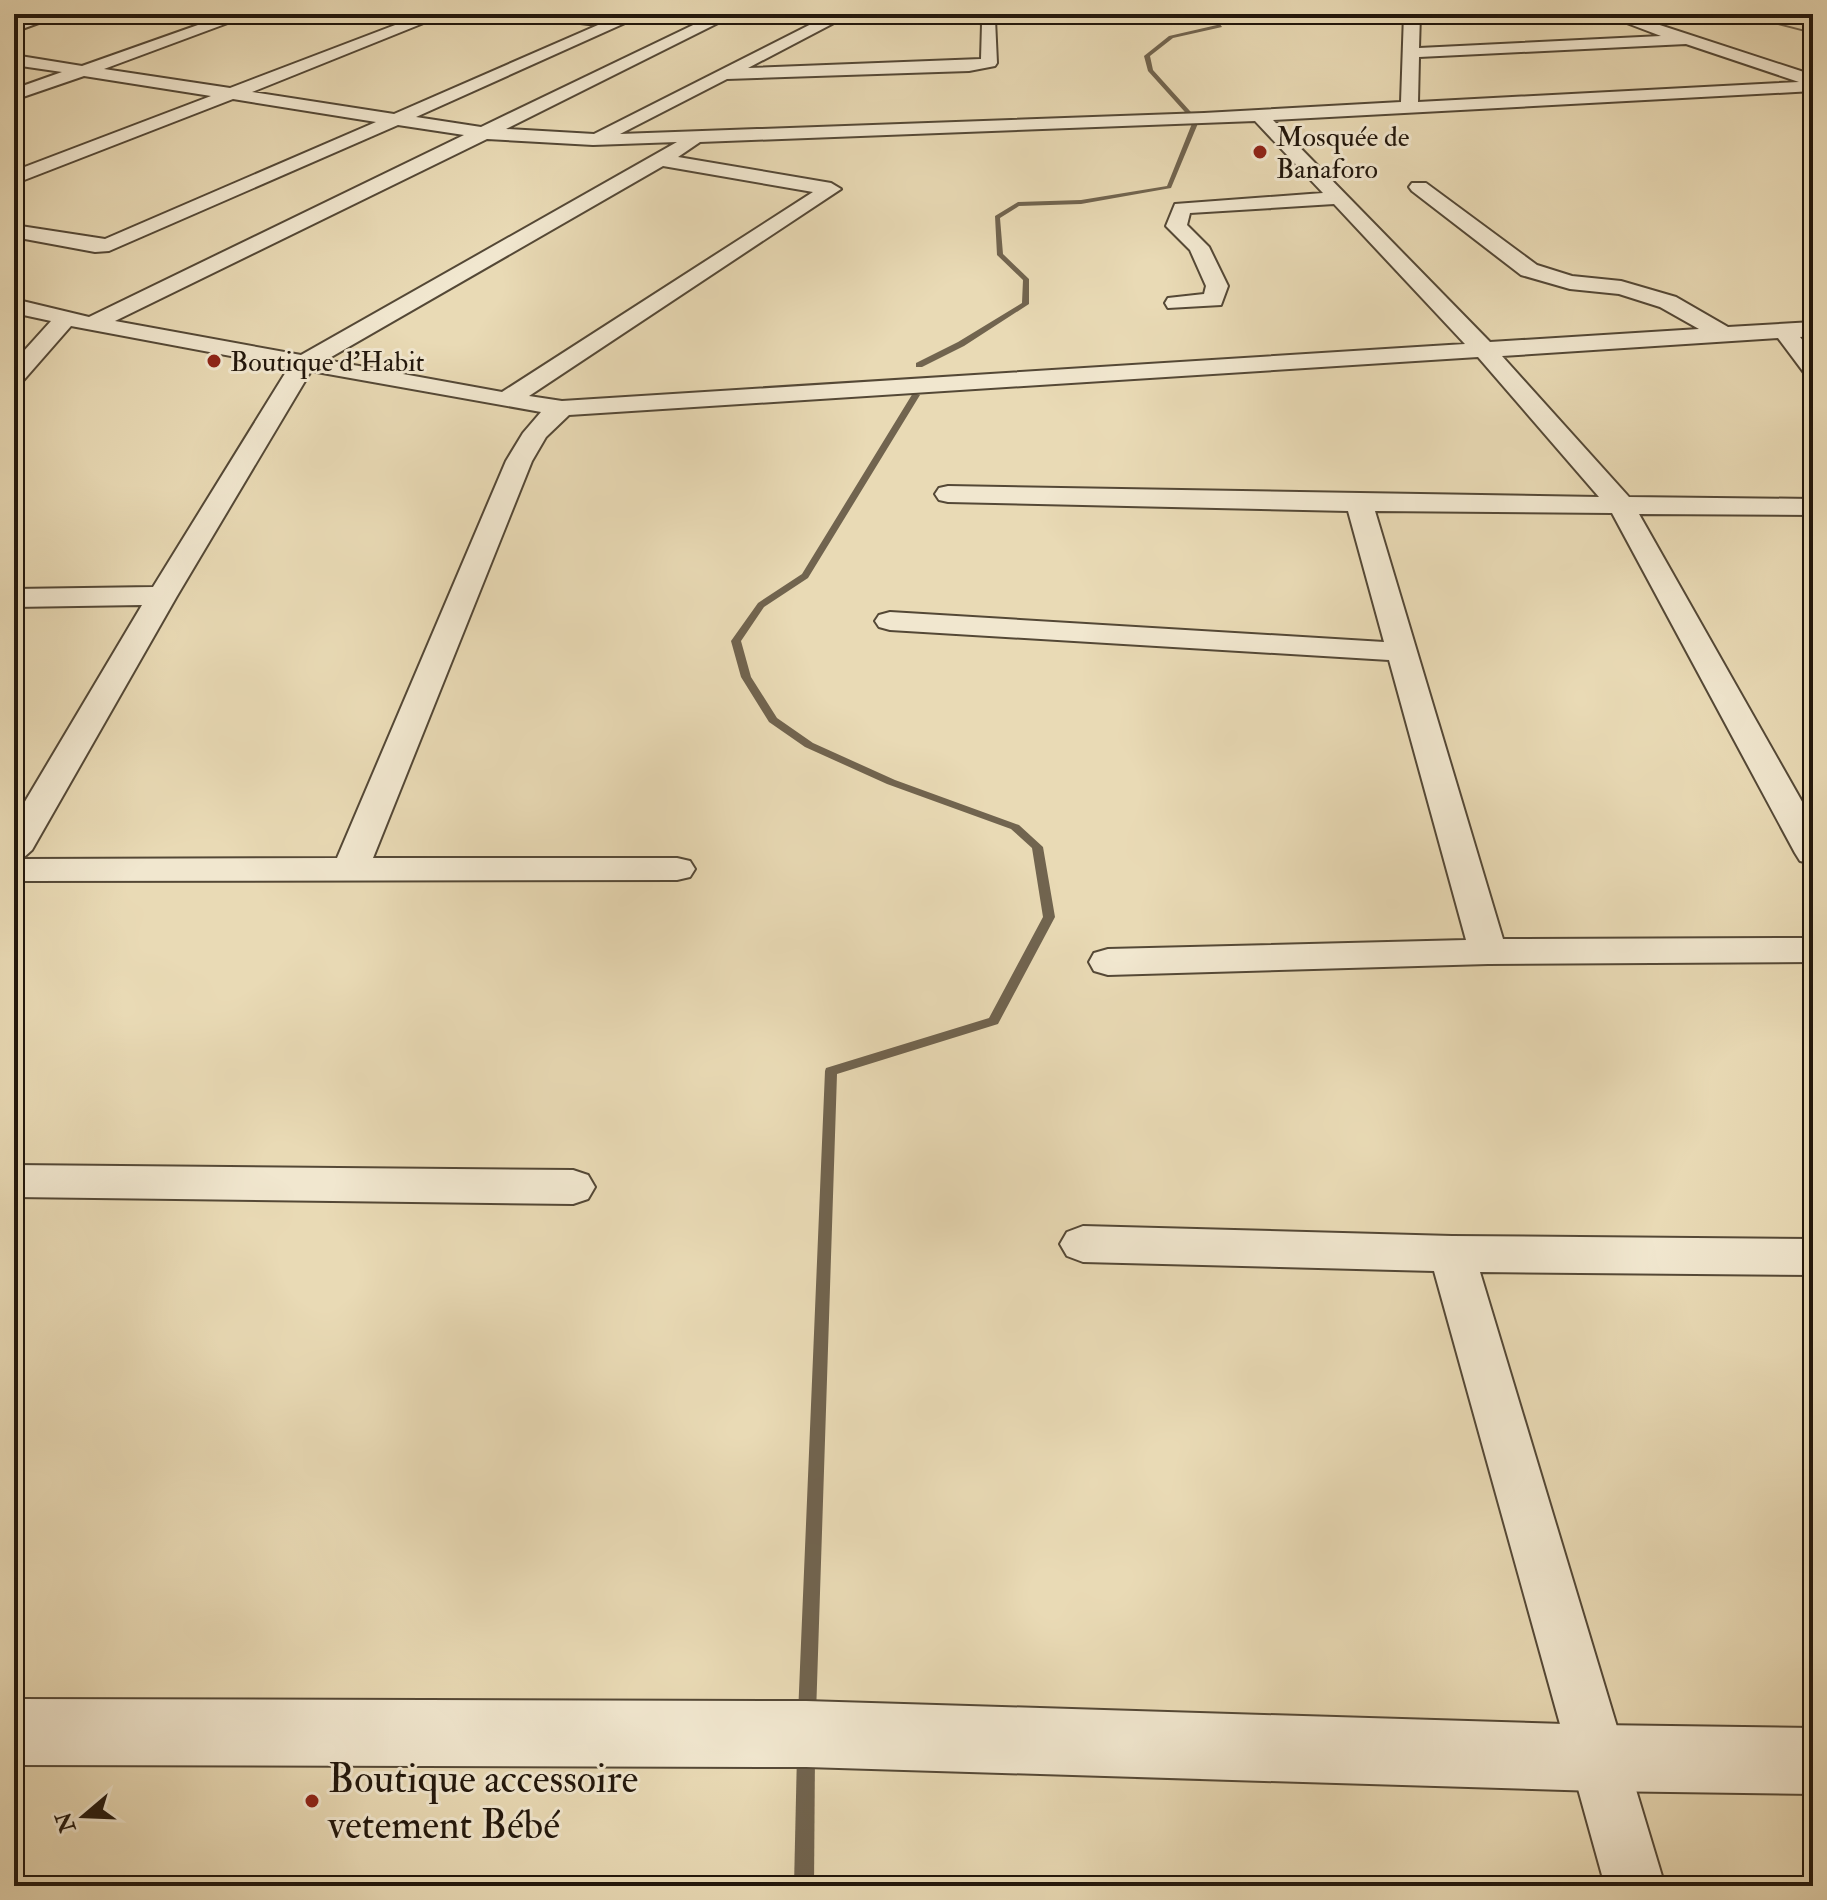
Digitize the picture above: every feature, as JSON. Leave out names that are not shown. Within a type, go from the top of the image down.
[{"type":"street","points":[[14,27],[55,14]]},
{"type":"street","points":[[14,95],[244,14]]},
{"type":"street","points":[[14,178],[438,14]]},
{"type":"street","points":[[545,14],[617,23],[648,23],[719,37]]},
{"type":"street","points":[[92,324],[728,14]]},
{"type":"street","points":[[593,140],[843,14]]},
{"type":"street","points":[[724,74],[989,63],[990,22],[979,16],[964,14]]},
{"type":"street","points":[[1591,19],[1616,16],[1693,39],[1813,83]]},
{"type":"street","points":[[14,231],[95,246],[109,245],[617,23]]},
{"type":"street","points":[[1409,108],[1411,53],[1417,23]]},
{"type":"street","points":[[1411,53],[1693,39]]},
{"type":"street","points":[[749,41],[780,45]]},
{"type":"street","points":[[14,60],[483,133],[593,140],[1204,118],[1813,83]]},
{"type":"street","points":[[1259,115],[1484,350],[1621,505],[1813,853]]},
{"type":"street","points":[[14,850],[162,596],[304,363],[699,138]]},
{"type":"street","points":[[506,400],[831,189],[658,159]]},
{"type":"street","points":[[1419,187],[1529,270],[1570,282],[1621,288],[1668,302],[1725,335]]},
{"type":"street","points":[[1176,303],[1213,300],[1217,286],[1199,247],[1176,226],[1182,208],[1340,198]]},
{"type":"street","points":[[14,306],[92,324],[562,408],[1813,329]]},
{"type":"street","points":[[14,377],[66,318]]},
{"type":"street","points":[[1785,332],[1813,369]]},
{"type":"street","points":[[350,871],[519,461],[538,430],[562,408]]},
{"type":"street","points":[[948,494],[1359,503],[1813,507]]},
{"type":"street","points":[[1359,503],[1488,952]]},
{"type":"street","points":[[14,598],[162,596]]},
{"type":"street","points":[[890,621],[1402,652]]},
{"type":"street","points":[[14,870],[677,869]]},
{"type":"street","points":[[1108,962],[1488,952],[1813,950]]},
{"type":"street","points":[[14,1181],[573,1187]]},
{"type":"street","points":[[1083,1244],[1452,1254],[1813,1257]]},
{"type":"street","points":[[1452,1254],[1635,1886]]},
{"type":"street","points":[[14,1732],[806,1734],[1597,1758],[1813,1761]]},
{"type":"waterway","points":[[919,365],[961,344],[1025,304],[1026,279],[1000,255],[997,217],[1018,204],[1081,202],[1169,187],[1196,121],[1150,70],[1147,56],[1171,37],[1220,26],[1211,14]]},
{"type":"waterway","points":[[1737,14],[1813,33]]},
{"type":"waterway","points":[[807,1715],[831,1071],[994,1021],[1049,917],[1037,847],[1015,827],[891,782],[809,745],[773,720],[746,677],[736,641],[761,605],[805,576],[916,395]]},
{"type":"waterway","points":[[804,1886],[806,1753]]},
{"type":"place","name":"Mosquée de Banaforo","points":[[1260,152]]},
{"type":"place","name":"Boutique d'Habit","points":[[214,361]]},
{"type":"place","name":"Boutique accessoire vetement Bébé","points":[[312,1801]]}]
